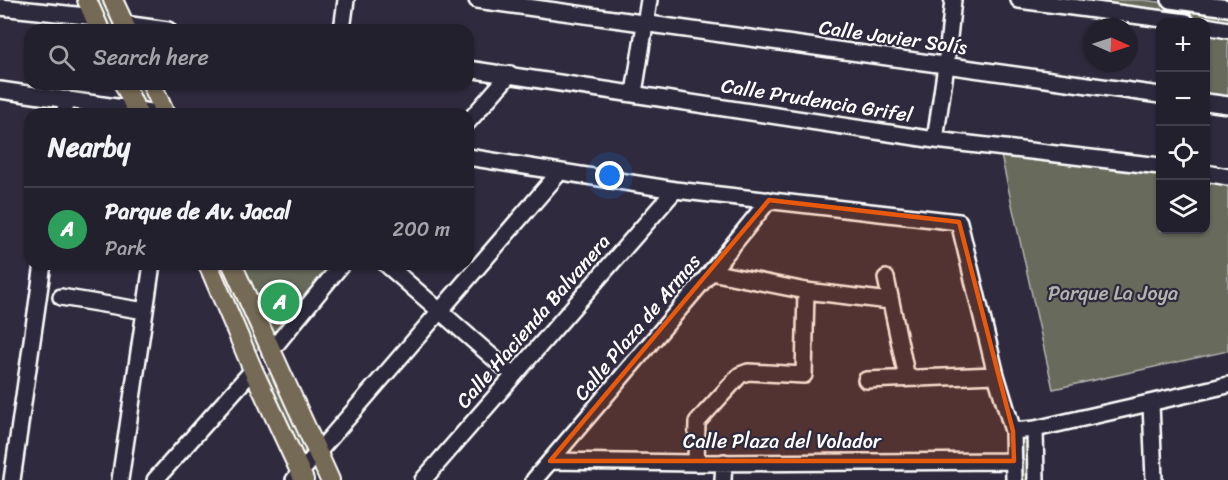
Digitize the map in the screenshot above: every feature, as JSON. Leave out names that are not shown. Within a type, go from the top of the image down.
[{"type":"main road","points":[[87,0],[97,24]]},
{"type":"main road","points":[[113,0],[125,24]]},
{"type":"main road","points":[[127,90],[135,108]]},
{"type":"main road","points":[[155,90],[162,108]]},
{"type":"main road","points":[[210,270],[300,478]]},
{"type":"main road","points":[[235,270],[330,480]]},
{"type":"street","points":[[343,24],[346,0]]},
{"type":"street","name":"Calle Javier Solís","points":[[477,0],[1156,94]]},
{"type":"street","points":[[634,93],[649,0]]},
{"type":"street","points":[[935,140],[953,0]]},
{"type":"street","points":[[1019,0],[1156,19]]},
{"type":"street","points":[[1179,18],[1177,0],[1228,8]]},
{"type":"street","points":[[0,7],[97,24]]},
{"type":"street","points":[[1210,27],[1228,30]]},
{"type":"street","name":"Calle Prudencia Grifel","points":[[474,70],[935,140],[1156,166]]},
{"type":"street","points":[[474,115],[510,74]]},
{"type":"street","points":[[0,90],[66,106],[90,108]]},
{"type":"street","points":[[1210,103],[1228,105]]},
{"type":"street","points":[[474,158],[675,190],[959,222],[1012,431],[1014,480]]},
{"type":"street","points":[[300,478],[317,453],[559,173]]},
{"type":"street","points":[[1210,174],[1228,177]]},
{"type":"street","name":"Calle Hacienda Balvanera","points":[[423,480],[675,190]]},
{"type":"street","name":"Calle Plaza de Armas","points":[[534,480],[711,272],[769,200]]},
{"type":"street","points":[[12,480],[42,270]]},
{"type":"street","points":[[120,480],[151,270]]},
{"type":"street","points":[[270,351],[337,270]]},
{"type":"street","points":[[393,270],[505,368]]},
{"type":"street","points":[[711,272],[806,291],[890,301]]},
{"type":"street","points":[[886,278],[907,378]]},
{"type":"street","points":[[696,463],[697,422],[740,375],[748,372],[804,375],[806,291]]},
{"type":"street","points":[[61,297],[145,311]]},
{"type":"street","points":[[155,480],[252,370]]},
{"type":"street","points":[[866,380],[996,375]]},
{"type":"street","points":[[1012,431],[1035,429],[1228,385]]},
{"type":"street","points":[[1152,403],[1154,480]]},
{"type":"street","points":[[1035,429],[1036,480]]},
{"type":"street","name":"Calle Plaza del Volador","points":[[550,461],[696,463],[1014,461]]},
{"type":"street","points":[[723,480],[724,462]]},
{"type":"highlighted area","points":[[769,200],[959,222],[1013,431],[1014,461],[550,461]]},
{"type":"green space","points":[[94,0],[106,0],[116,24],[104,24]]},
{"type":"green space","points":[[1047,0],[1142,0],[1176,4],[1174,17]]},
{"type":"green space","points":[[1184,6],[1228,12],[1228,28],[1210,25],[1210,18],[1181,18]]},
{"type":"green space","points":[[1210,31],[1228,34],[1228,96],[1210,94]]},
{"type":"green space","points":[[135,90],[147,90],[155,108],[141,105]]},
{"type":"green space","name":"Parque La Joya","points":[[1000,151],[1156,172],[1156,234],[1210,234],[1210,181],[1228,183],[1228,351],[1053,389]]},
{"type":"green space","points":[[212,270],[228,270],[260,346],[251,358]]},
{"type":"green space","points":[[240,270],[332,270],[273,340]]},
{"type":"green space","points":[[271,371],[308,447],[299,459],[262,381]]},
{"type":"green space","points":[[1019,435],[1034,437],[1033,480],[1019,480]]},
{"type":"place","name":"Parque de Av. Jacal","points":[[280,302]]}]
